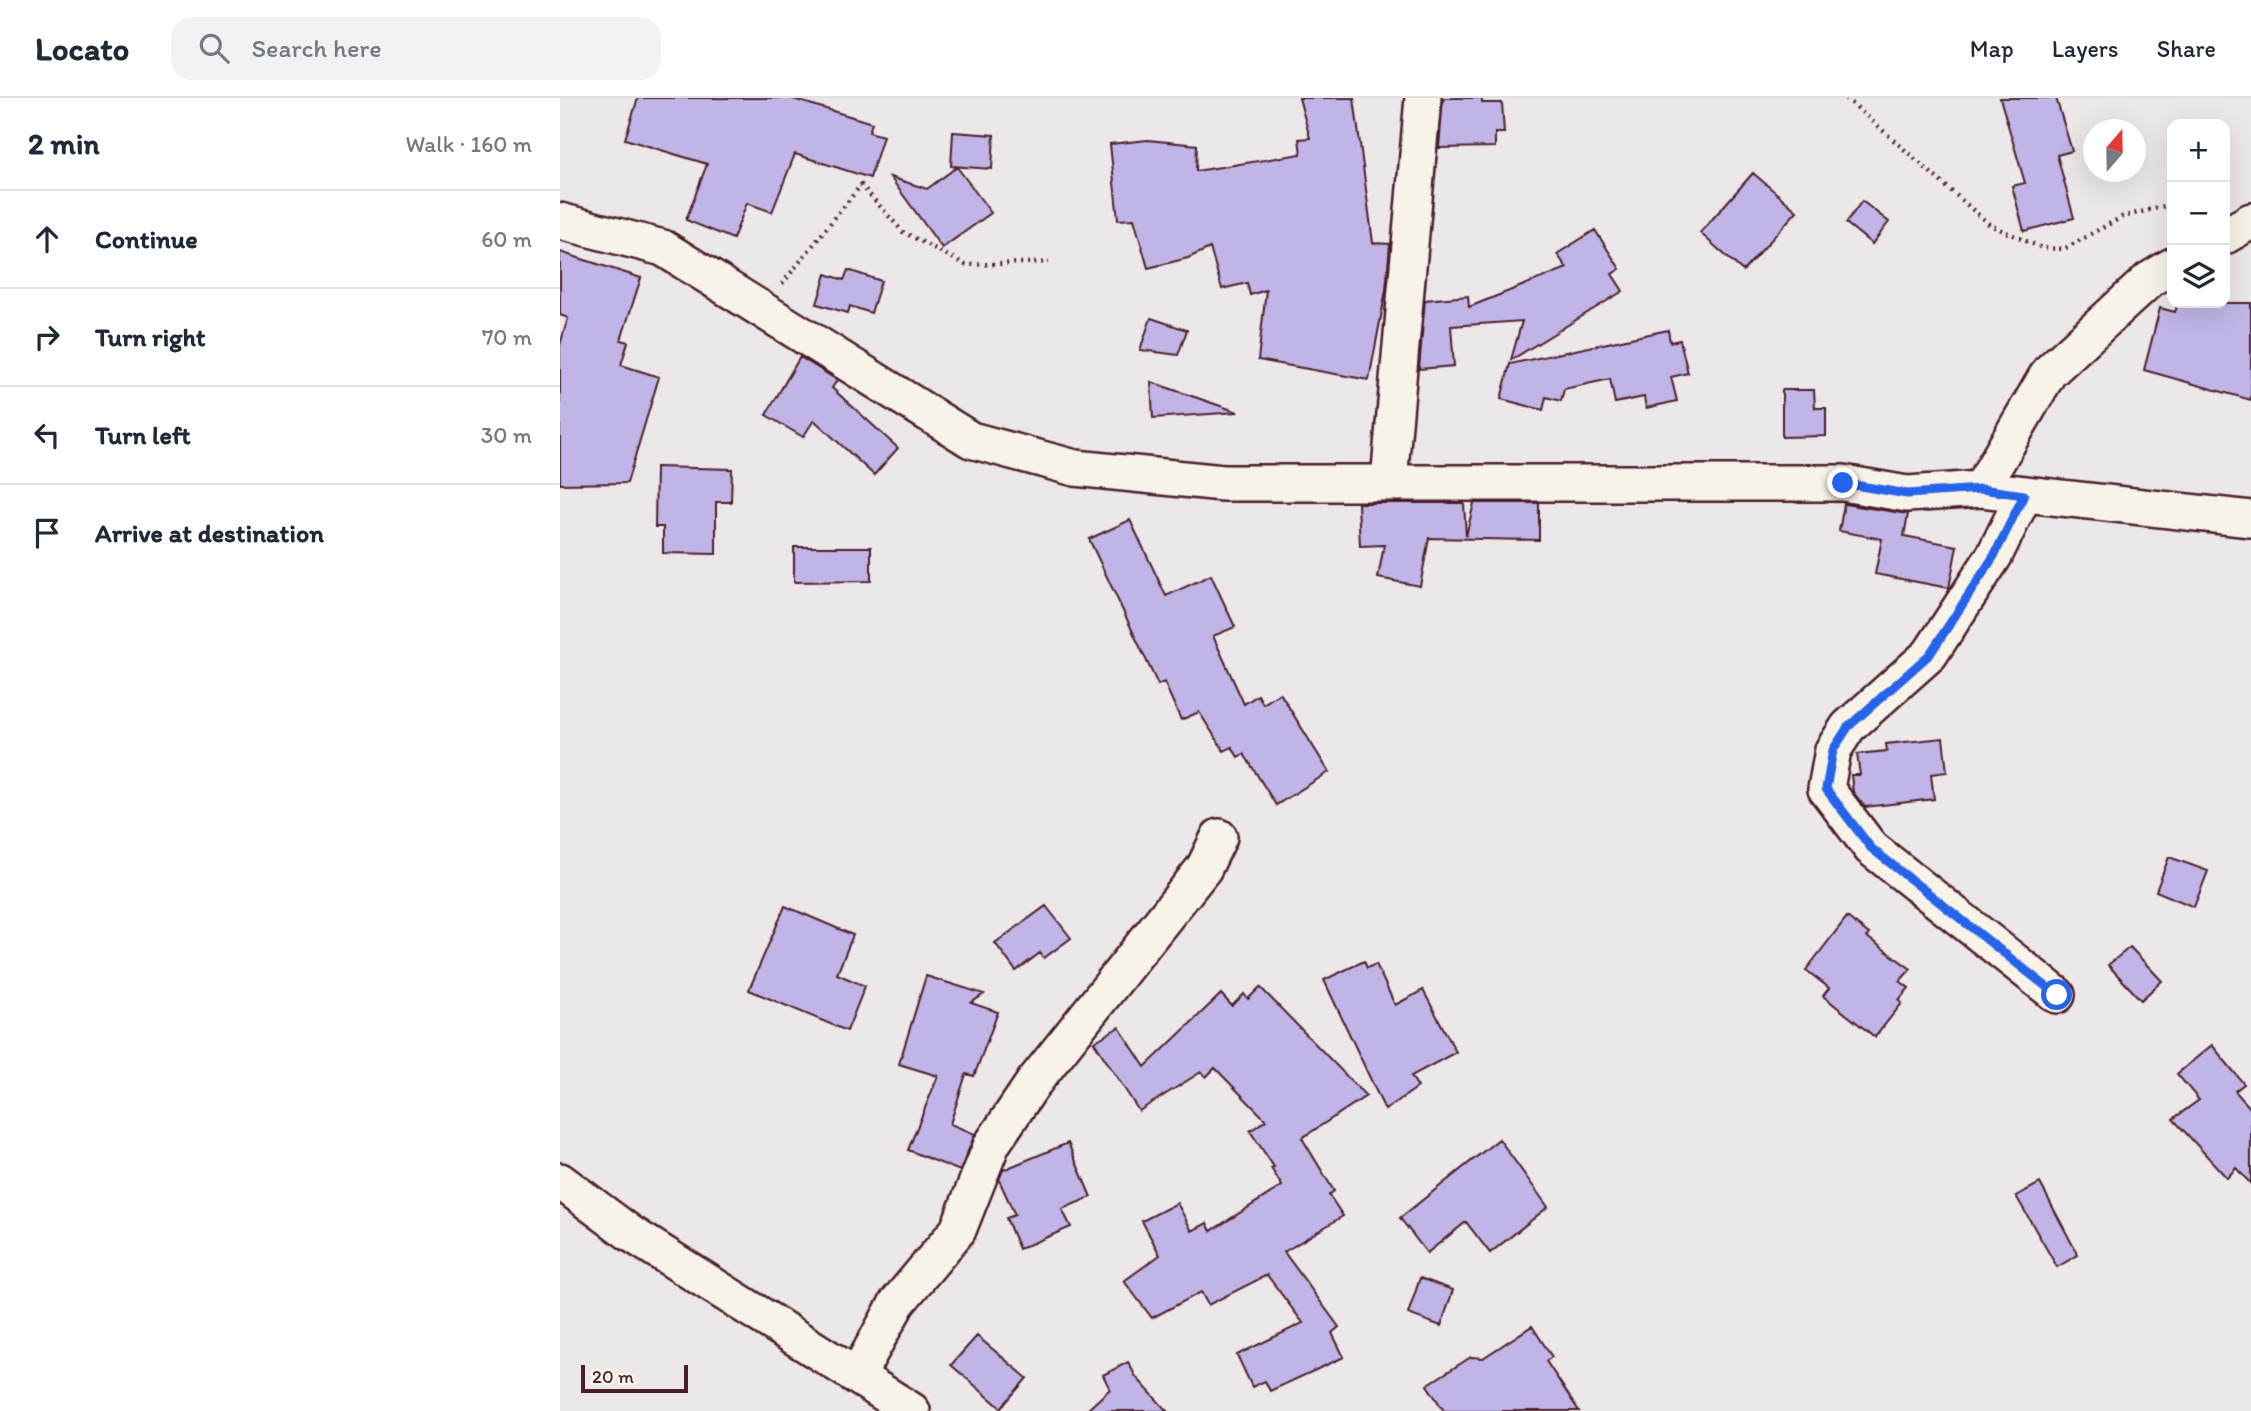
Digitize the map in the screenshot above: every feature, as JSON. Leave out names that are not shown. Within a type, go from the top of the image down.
[{"type":"street","points":[[1389,481],[1423,98]]},
{"type":"street","points":[[560,221],[663,248],[971,440],[1075,468],[1223,484],[1389,481],[1843,483],[1907,494],[1981,489],[2251,519]]},
{"type":"street","points":[[2230,233],[2251,221]]},
{"type":"street","points":[[1981,489],[2049,372],[2149,280],[2167,269]]},
{"type":"street","points":[[2024,495],[1994,556],[1930,654],[1848,727],[1833,750],[1826,789],[1871,848],[2057,995]]},
{"type":"street","points":[[858,1374],[897,1303],[958,1230],[992,1144],[1034,1083],[1204,868],[1219,837]]},
{"type":"street","points":[[560,1181],[630,1233],[858,1374],[912,1411]]},
{"type":"path","points":[[1846,98],[1990,226],[2042,248],[2063,249],[2122,217],[2167,205]]},
{"type":"path","points":[[763,310],[816,237],[861,185],[903,232],[965,265],[1049,262]]},
{"type":"building","points":[[638,98],[790,98],[872,123],[869,132],[883,136],[870,178],[795,154],[772,212],[747,203],[733,239],[686,220],[707,164],[625,139]]},
{"type":"building","points":[[1299,98],[1354,98],[1373,243],[1390,244],[1386,290],[1369,380],[1258,360],[1266,290],[1250,295],[1247,283],[1222,289],[1210,248],[1188,258],[1148,268],[1134,219],[1118,220],[1110,144],[1148,140],[1197,145],[1196,171],[1301,154],[1299,139],[1310,138]]},
{"type":"building","points":[[1443,98],[1482,98],[1482,103],[1502,103],[1504,133],[1495,133],[1495,147],[1439,148]]},
{"type":"building","points":[[2000,98],[2056,98],[2072,151],[2057,155],[2074,218],[2024,231],[2012,186],[2025,183]]},
{"type":"building","points":[[953,132],[994,135],[992,169],[951,166]]},
{"type":"building","points":[[957,167],[991,213],[942,248],[890,177],[927,189]]},
{"type":"building","points":[[1753,173],[1797,211],[1743,271],[1700,233]]},
{"type":"building","points":[[1862,201],[1889,222],[1872,244],[1846,223]]},
{"type":"building","points":[[1595,230],[1620,269],[1612,274],[1623,291],[1511,360],[1522,321],[1451,326],[1454,366],[1419,369],[1425,300],[1468,296],[1469,307],[1567,268],[1557,254]]},
{"type":"building","points":[[560,252],[641,278],[621,340],[628,342],[621,365],[659,377],[627,483],[560,484],[560,345],[568,318],[560,315]]},
{"type":"building","points":[[848,270],[881,281],[871,313],[850,306],[848,313],[817,304],[826,274],[844,280]]},
{"type":"building","points":[[2230,303],[2251,303],[2251,400],[2144,370],[2160,308],[2175,312],[2176,308],[2230,308]]},
{"type":"building","points":[[1151,318],[1187,330],[1178,355],[1140,350]]},
{"type":"building","points":[[1668,330],[1670,342],[1680,340],[1688,373],[1671,377],[1677,401],[1646,408],[1644,397],[1615,403],[1610,379],[1564,389],[1561,401],[1546,397],[1543,410],[1501,399],[1510,364]]},
{"type":"building","points":[[800,357],[837,380],[832,388],[898,448],[874,475],[814,420],[803,437],[766,415]]},
{"type":"building","points":[[1151,382],[1238,412],[1153,418]]},
{"type":"building","points":[[1782,390],[1814,390],[1815,408],[1826,408],[1826,436],[1782,437]]},
{"type":"building","points":[[656,467],[732,469],[731,502],[716,502],[716,554],[663,553],[663,527],[655,527]]},
{"type":"building","points":[[1358,503],[1464,503],[1466,536],[1474,503],[1539,503],[1539,540],[1429,538],[1420,586],[1378,578],[1384,545],[1360,546]]},
{"type":"building","points":[[1844,504],[1908,514],[1904,536],[1957,546],[1949,588],[1875,574],[1882,539],[1839,531]]},
{"type":"building","points":[[1130,520],[1166,596],[1211,575],[1235,627],[1213,636],[1244,704],[1258,695],[1263,704],[1280,693],[1329,772],[1276,805],[1244,754],[1238,757],[1232,747],[1224,751],[1199,712],[1181,720],[1164,682],[1158,685],[1089,539]]},
{"type":"building","points":[[794,547],[871,547],[871,581],[794,582]]},
{"type":"building","points":[[1943,738],[1947,772],[1931,774],[1934,799],[1865,807],[1853,792],[1851,775],[1860,775],[1857,754],[1887,751],[1886,744]]},
{"type":"building","points":[[2169,857],[2208,871],[2194,907],[2156,891]]},
{"type":"building","points":[[785,906],[853,935],[837,974],[865,986],[847,1031],[749,990]]},
{"type":"building","points":[[1046,906],[1071,938],[1044,958],[1040,953],[1016,971],[995,943]]},
{"type":"building","points":[[1847,917],[1869,934],[1867,937],[1911,969],[1900,981],[1909,988],[1899,1000],[1902,1003],[1875,1037],[1823,996],[1829,988],[1806,970]]},
{"type":"building","points":[[2130,947],[2162,981],[2141,1000],[2108,965]]},
{"type":"building","points":[[1364,961],[1367,968],[1376,964],[1395,1005],[1423,990],[1456,1052],[1411,1076],[1418,1087],[1385,1110],[1324,980]]},
{"type":"building","points":[[926,976],[984,994],[971,1003],[998,1012],[974,1076],[966,1074],[950,1124],[975,1134],[960,1171],[908,1150],[938,1076],[899,1064]]},
{"type":"building","points":[[1260,987],[1366,1096],[1302,1138],[1334,1191],[1329,1195],[1343,1216],[1284,1252],[1339,1327],[1332,1333],[1344,1357],[1270,1391],[1265,1381],[1252,1387],[1237,1355],[1303,1323],[1267,1275],[1208,1305],[1201,1292],[1152,1318],[1124,1281],[1160,1255],[1142,1221],[1177,1203],[1192,1231],[1207,1223],[1211,1231],[1282,1186],[1271,1168],[1274,1167],[1250,1131],[1266,1120],[1215,1068],[1206,1077],[1201,1072],[1139,1111],[1094,1042],[1119,1027],[1145,1067],[1221,994],[1232,1006],[1244,994],[1248,999]]},
{"type":"building","points":[[2212,1045],[2244,1084],[2235,1091],[2251,1109],[2251,1184],[2236,1168],[2227,1178],[2173,1119],[2199,1100],[2177,1074]]},
{"type":"building","points":[[1499,1139],[1548,1207],[1490,1253],[1466,1222],[1427,1253],[1400,1218]]},
{"type":"building","points":[[1068,1143],[1091,1197],[1062,1209],[1071,1227],[1019,1249],[1006,1218],[1015,1215],[999,1180],[1003,1170]]},
{"type":"building","points":[[2040,1183],[2078,1255],[2057,1267],[2016,1196]]},
{"type":"building","points":[[1420,1278],[1453,1290],[1441,1326],[1408,1314]]},
{"type":"building","points":[[1532,1326],[1552,1357],[1546,1361],[1579,1411],[1444,1411],[1427,1385],[1471,1357],[1483,1358]]},
{"type":"building","points":[[977,1336],[1027,1378],[1001,1408],[951,1365]]},
{"type":"building","points":[[1128,1362],[1136,1377],[1167,1411],[1086,1411],[1110,1389],[1103,1375]]},
{"type":"route","points":[[1843,483],[1907,494],[1981,489],[2024,495],[1994,556],[1930,654],[1848,727],[1833,750],[1826,789],[1871,848],[2057,995]]}]
